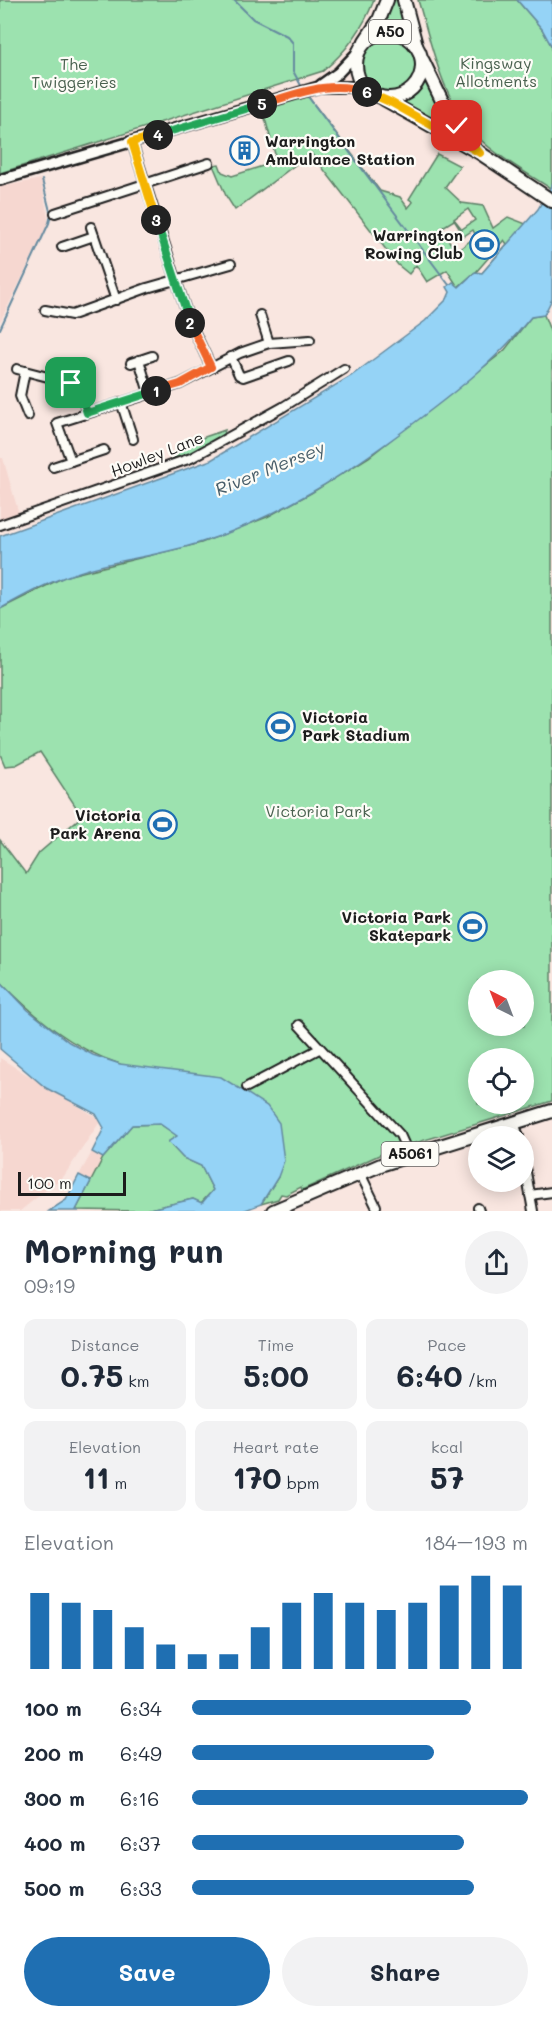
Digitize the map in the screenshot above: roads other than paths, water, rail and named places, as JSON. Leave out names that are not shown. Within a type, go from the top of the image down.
[{"type":"main road","name":"A50","points":[[387,0],[379,20],[361,47],[356,69],[363,87],[480,153],[552,201]]},
{"type":"main road","name":"A50","points":[[374,95],[398,97],[415,85],[420,75],[418,51],[404,0]]},
{"type":"main road","name":"A50","points":[[361,47],[380,33],[391,32],[410,40],[457,126],[480,153]]},
{"type":"main road","name":"A5061","points":[[273,1211],[360,1173],[409,1155],[552,1111]]},
{"type":"street","points":[[0,180],[317,87],[338,74],[361,47]]},
{"type":"street","points":[[317,87],[354,87],[374,95]]},
{"type":"street","points":[[132,142],[189,321],[211,367]]},
{"type":"street","points":[[55,213],[209,163]]},
{"type":"street","points":[[91,227],[116,300]]},
{"type":"street","points":[[62,247],[94,236]]},
{"type":"street","points":[[45,310],[72,315],[175,280],[231,264]]},
{"type":"street","points":[[260,315],[269,344]]},
{"type":"street","points":[[71,461],[57,423],[180,384],[231,357],[269,344],[310,340]]},
{"type":"street","points":[[149,393],[135,362],[152,356]]},
{"type":"street","points":[[231,357],[239,375],[243,377],[290,361]]},
{"type":"street","name":"Howley Lane","points":[[0,525],[191,458],[283,407],[344,369]]},
{"type":"street","points":[[28,416],[20,396],[21,370],[71,383],[80,390],[87,413]]},
{"type":"street","points":[[121,402],[133,439]]},
{"type":"street","points":[[53,467],[104,450]]},
{"type":"street","points":[[299,1024],[319,1049],[400,1135],[409,1155]]},
{"type":"street","points":[[247,1087],[319,1049]]},
{"type":"street","points":[[513,1122],[515,1126]]},
{"type":"street","points":[[360,1173],[376,1206]]},
{"type":"street","points":[[529,1192],[533,1211]]},
{"type":"street","points":[[530,1195],[552,1192]]},
{"type":"water","points":[[517,0],[552,0],[552,47],[542,29]]},
{"type":"water","name":"River Mersey","points":[[552,184],[552,299],[544,315],[531,317],[490,361],[431,410],[339,476],[259,520],[185,547],[82,571],[40,587],[0,609],[0,536],[211,460],[351,376],[425,321],[447,299],[450,292],[447,287],[453,282],[459,287],[475,272],[482,273],[538,209]]},
{"type":"water","points":[[0,981],[28,1010],[69,1042],[93,1055],[120,1064],[221,1077],[267,1106],[279,1123],[284,1161],[278,1177],[261,1204],[243,1211],[141,1211],[193,1199],[202,1203],[213,1190],[201,1166],[183,1158],[168,1142],[177,1136],[160,1124],[132,1125],[103,1158],[92,1152],[104,1128],[96,1114],[46,1088],[0,1049]]},
{"type":"water","points":[[79,1175],[91,1181],[76,1210],[79,1211],[49,1211],[66,1200]]},
{"type":"waterway","points":[[234,0],[253,19],[287,36],[293,43],[293,71],[303,89]]},
{"type":"waterway","points":[[306,94],[449,285]]},
{"type":"waterway","points":[[0,329],[49,223],[51,215],[42,180]]},
{"type":"place","name":"Warrington Ambulance Station","points":[[244,150]]},
{"type":"place","name":"Warrington Rowing Club","points":[[484,244]]},
{"type":"place","name":"Victoria Park Stadium","points":[[281,726]]},
{"type":"place","name":"Victoria Park Arena","points":[[162,824]]},
{"type":"place","name":"Victoria Park Skatepark","points":[[472,926]]},
{"type":"park label","name":"Kingsway Allotments","points":[[496,72]]},
{"type":"park label","name":"The Twiggeries","points":[[74,73]]},
{"type":"park label","name":"Victoria Park","points":[[318,811]]}]
